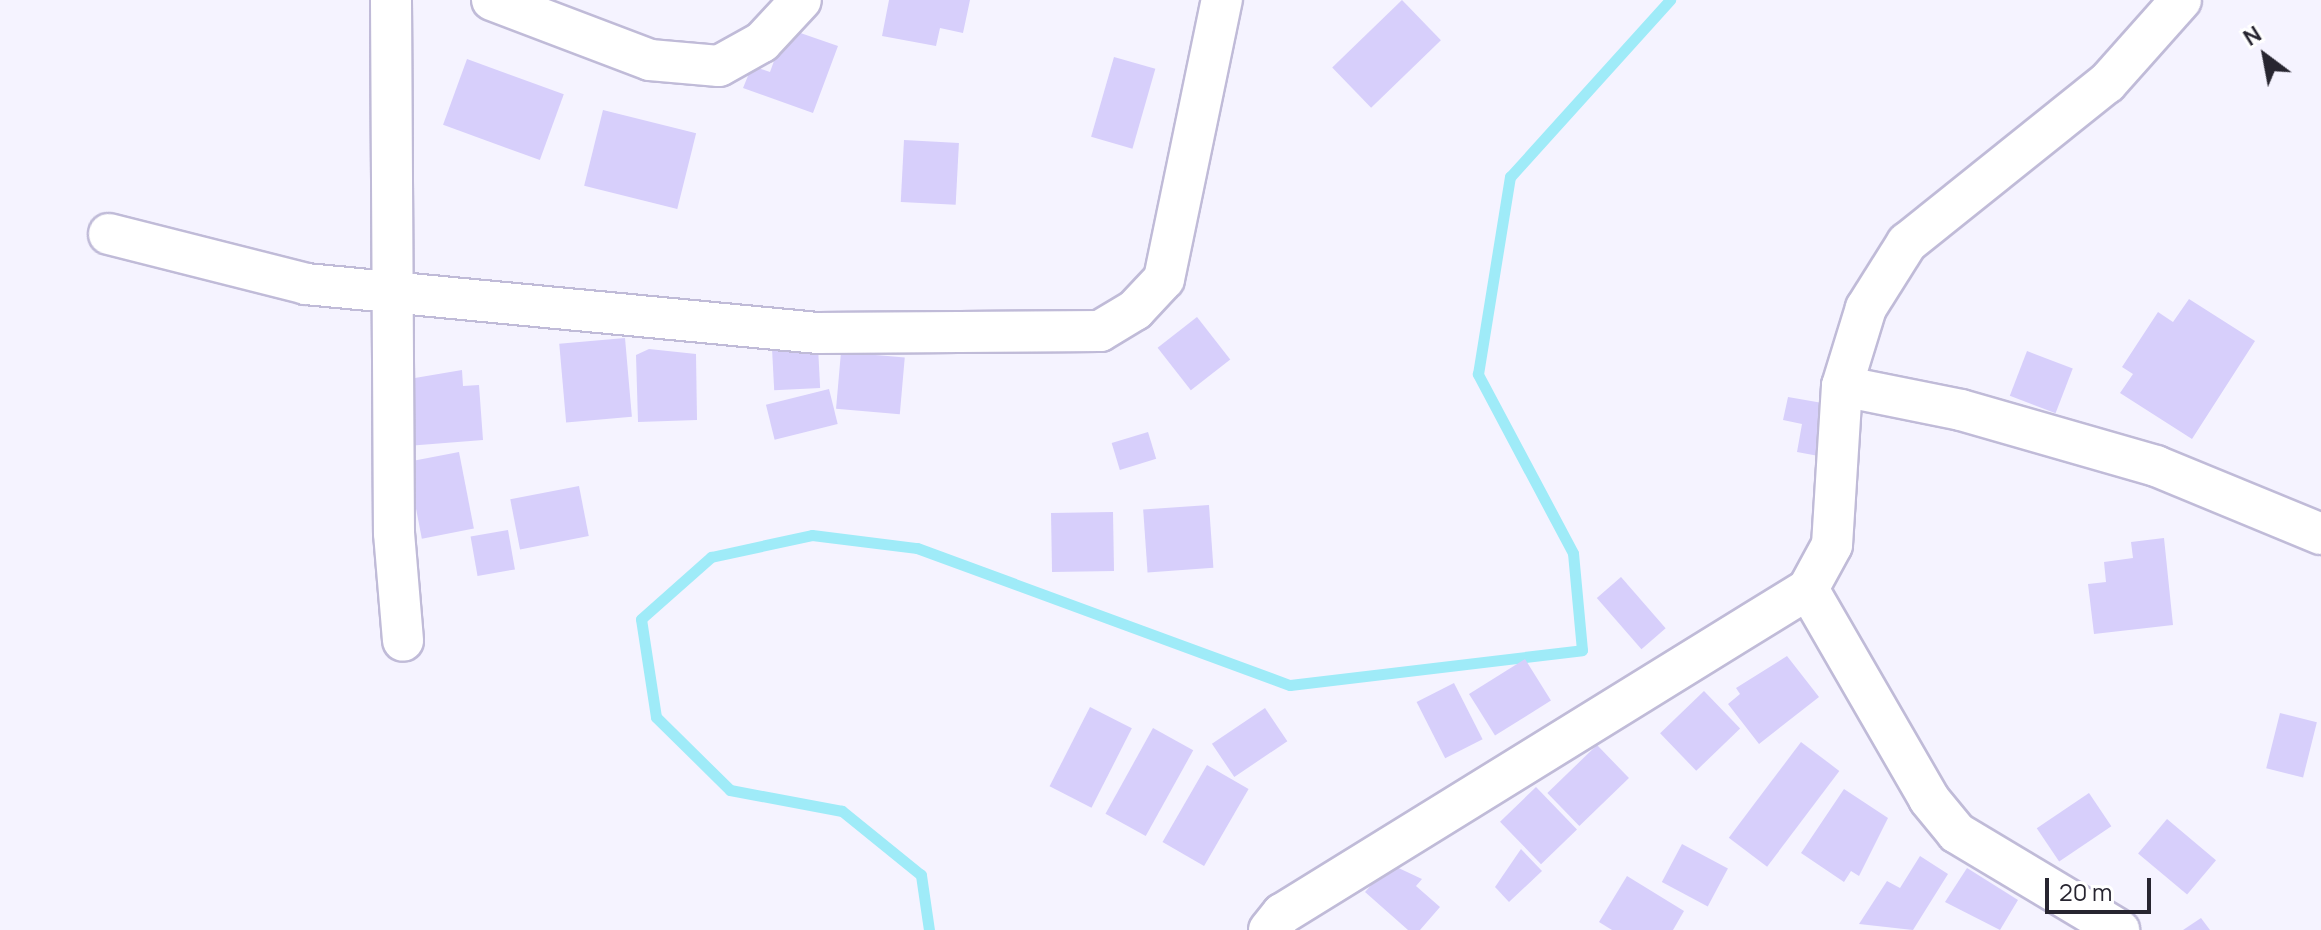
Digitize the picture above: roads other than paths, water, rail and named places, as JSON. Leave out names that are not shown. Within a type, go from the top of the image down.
[{"type":"street","points":[[391,0],[394,533],[403,641]]},
{"type":"street","points":[[492,0],[650,60],[719,66],[762,42],[801,0]]},
{"type":"street","points":[[109,234],[306,284],[818,333],[1100,331],[1135,310],[1164,279],[1222,0]]},
{"type":"street","points":[[1269,930],[1282,914],[1808,589],[1832,545],[1842,386],[1866,308],[1907,243],[2107,83],[2181,0]]},
{"type":"street","points":[[1842,386],[1961,410],[2156,466],[2321,534]]},
{"type":"street","points":[[1808,589],[1929,799],[1957,833],[2119,930]]},
{"type":"waterway","points":[[929,930],[921,875],[842,811],[730,790],[656,717],[641,619],[711,557],[812,535],[917,548],[1290,685],[1582,650],[1573,553],[1478,374],[1510,177],[1670,0]]}]
